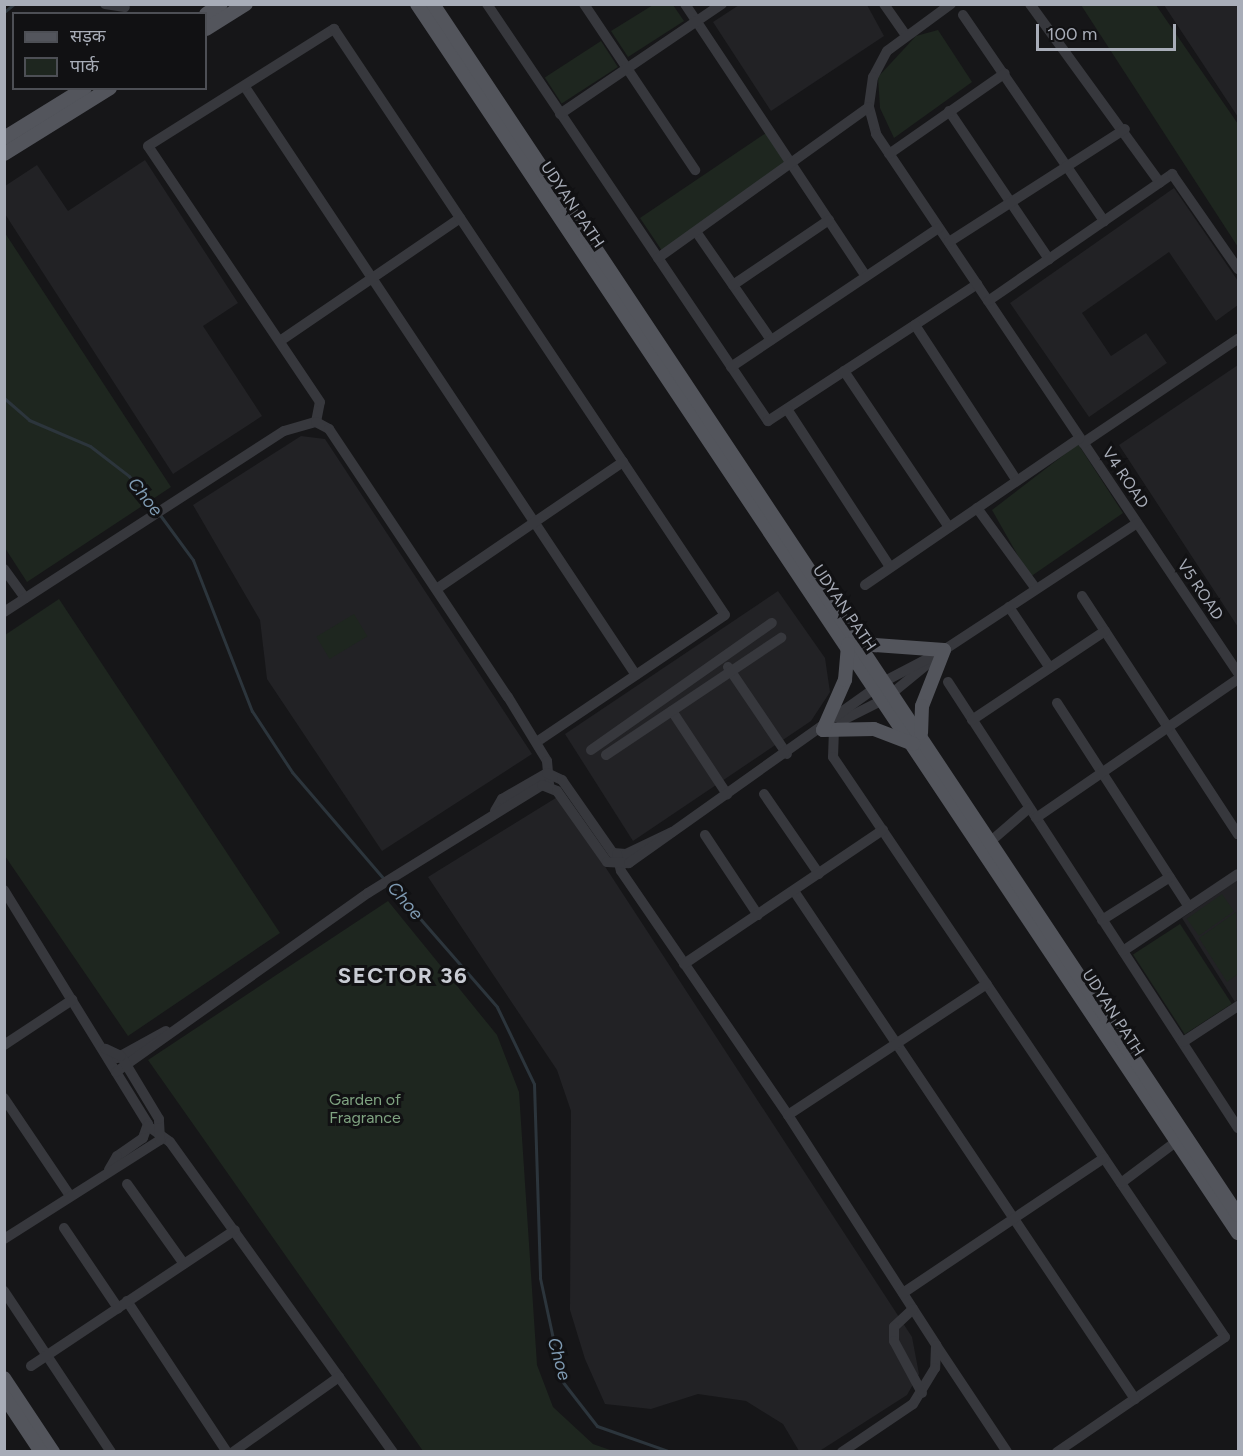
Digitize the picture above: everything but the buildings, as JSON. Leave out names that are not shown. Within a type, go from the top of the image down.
[{"type":"main road","points":[[207,13],[221,4]]},
{"type":"main road","points":[[207,28],[246,4]]},
{"type":"main road","name":"UDYAN PATH","points":[[420,6],[852,640],[1239,1233]]},
{"type":"main road","points":[[4,138],[82,90]]},
{"type":"main road","points":[[4,154],[107,90]]},
{"type":"main road","points":[[852,640],[899,649],[944,650],[922,706],[918,740],[874,729],[828,729],[845,680],[852,640]]},
{"type":"main road","name":"UDYAN PATH","points":[[918,740],[991,841],[1239,1215]]},
{"type":"main road","points":[[4,1378],[54,1452]]},
{"type":"main road","points":[[4,1396],[41,1452]]},
{"type":"street","points":[[105,4],[125,7]]},
{"type":"street","points":[[487,4],[768,421],[977,284]]},
{"type":"street","points":[[584,4],[696,170]]},
{"type":"street","points":[[685,4],[866,276]]},
{"type":"street","points":[[560,114],[722,4]]},
{"type":"street","points":[[884,4],[905,34]]},
{"type":"street","points":[[865,585],[1017,481],[1082,440],[876,134],[869,107],[873,77],[887,51],[905,34],[951,4]]},
{"type":"street","points":[[1030,4],[1125,129],[1160,183]]},
{"type":"street","points":[[963,15],[1005,73],[1104,221]]},
{"type":"street","points":[[316,422],[320,402],[148,146],[334,29],[725,615],[537,742]]},
{"type":"street","points":[[889,154],[1005,73]]},
{"type":"street","points":[[244,87],[636,675]]},
{"type":"street","points":[[658,258],[698,233],[790,162],[869,107]]},
{"type":"street","points":[[949,111],[1049,259]]},
{"type":"street","points":[[948,242],[1125,129]]},
{"type":"street","points":[[988,301],[1172,174],[1239,269]]},
{"type":"street","points":[[279,341],[460,218]]},
{"type":"street","points":[[734,285],[829,220]]},
{"type":"street","points":[[731,366],[939,228]]},
{"type":"street","points":[[698,233],[771,340]]},
{"type":"street","points":[[915,325],[1017,481]]},
{"type":"street","name":"V4 ROAD","points":[[944,650],[1137,522],[1082,440],[1239,339]]},
{"type":"street","points":[[844,371],[949,527]]},
{"type":"street","points":[[787,409],[890,567]]},
{"type":"street","points":[[4,612],[284,431],[316,422],[329,429],[438,588],[537,742],[549,773],[549,785],[601,857],[618,859],[672,832],[787,754],[889,696],[944,650]]},
{"type":"street","points":[[438,588],[533,521],[623,462]]},
{"type":"street","points":[[977,508],[1036,589]]},
{"type":"street","name":"V5 ROAD","points":[[1137,522],[1239,674]]},
{"type":"street","points":[[4,569],[25,598]]},
{"type":"street","points":[[1082,596],[1239,834]]},
{"type":"street","points":[[1009,607],[1050,668]]},
{"type":"street","points":[[591,750],[772,623]]},
{"type":"street","points":[[972,720],[1106,631]]},
{"type":"street","points":[[606,755],[782,638]]},
{"type":"street","points":[[828,729],[880,684],[944,650]]},
{"type":"street","points":[[722,659],[787,754]]},
{"type":"street","points":[[991,841],[1032,813],[1102,773],[1239,679]]},
{"type":"street","points":[[948,682],[1239,1128]]},
{"type":"street","points":[[1057,703],[1189,907]]},
{"type":"street","points":[[672,711],[727,794]]},
{"type":"street","points":[[828,729],[833,757],[1225,1337],[1057,1452]]},
{"type":"street","points":[[495,811],[537,774],[549,773],[562,780],[618,859],[684,964],[788,1115],[1007,1452]]},
{"type":"street","points":[[113,1067],[411,864],[495,811],[549,785]]},
{"type":"street","points":[[764,794],[819,874]]},
{"type":"street","points":[[684,964],[883,830]]},
{"type":"street","points":[[705,835],[758,915]]},
{"type":"street","points":[[1123,951],[1239,874]]},
{"type":"street","points":[[1102,920],[1170,878]]},
{"type":"street","points":[[4,890],[72,1000],[106,1048],[113,1067],[148,1126],[162,1134],[235,1230],[393,1452]]},
{"type":"street","points":[[794,891],[1135,1399]]},
{"type":"street","points":[[788,1115],[987,984]]},
{"type":"street","points":[[4,1045],[72,1000]]},
{"type":"street","points":[[1183,1042],[1239,1006]]},
{"type":"street","points":[[106,1048],[124,1060],[159,1119],[162,1134],[149,1151],[125,1167],[109,1170]]},
{"type":"street","points":[[4,1098],[70,1196]]},
{"type":"street","points":[[4,1239],[109,1170],[148,1126]]},
{"type":"street","points":[[1121,1183],[1177,1141]]},
{"type":"street","points":[[903,1293],[1104,1158]]},
{"type":"street","points":[[127,1184],[184,1264]]},
{"type":"street","points":[[64,1228],[123,1305],[227,1452]]},
{"type":"street","points":[[31,1366],[235,1230]]},
{"type":"street","points":[[4,1291],[111,1452]]},
{"type":"street","points":[[913,1309],[894,1327],[894,1341],[922,1393]]},
{"type":"street","points":[[842,1452],[922,1393],[935,1368],[936,1345]]},
{"type":"street","points":[[233,1452],[339,1377]]},
{"type":"shaded area","points":[[739,5],[867,5],[884,36],[771,111],[713,22]]},
{"type":"shaded area","points":[[1164,5],[1238,5],[1238,117]]},
{"type":"shaded area","points":[[145,160],[238,303],[203,326],[262,416],[173,474],[5,214],[5,186],[37,165],[68,211]]},
{"type":"shaded area","points":[[1174,188],[1238,281],[1238,305],[1216,321],[1169,252],[1082,313],[1111,356],[1146,333],[1167,363],[1089,417],[1010,303]]},
{"type":"shaded area","points":[[1238,365],[1238,627],[1119,445]]},
{"type":"shaded area","points":[[301,436],[325,439],[532,754],[382,851],[267,679],[260,620],[193,505]]},
{"type":"shaded area","points":[[778,591],[825,658],[830,692],[811,721],[633,841],[565,734]]},
{"type":"shaded area","points":[[559,796],[912,1337],[919,1374],[907,1395],[818,1452],[799,1451],[783,1424],[746,1401],[698,1394],[651,1409],[605,1404],[585,1359],[570,1310],[571,1111],[557,1070],[428,877]]},
{"type":"shaded area","points":[[1238,880],[1238,999],[1235,1002],[1182,918]]},
{"type":"green space","points":[[653,5],[673,5],[684,21],[628,57],[611,31]]},
{"type":"green space","points":[[1081,5],[1156,5],[1238,124],[1238,247]]},
{"type":"green space","points":[[938,30],[972,82],[894,138],[880,108],[878,77],[916,36]]},
{"type":"green space","points":[[601,41],[618,67],[562,103],[545,77]]},
{"type":"green space","points":[[766,133],[788,166],[662,251],[640,218]]},
{"type":"green space","points":[[5,233],[171,487],[27,582],[5,548]]},
{"type":"green space","points":[[1078,444],[1123,513],[1030,577],[992,510]]},
{"type":"green space","points":[[59,599],[280,933],[128,1036],[5,856],[5,635]]},
{"type":"green space","points":[[354,614],[367,636],[330,659],[316,637]]},
{"type":"green space","points":[[1222,894],[1234,911],[1199,936],[1187,919]]},
{"type":"green space","name":"Garden of Fragrance","points":[[388,901],[497,1035],[519,1092],[537,1365],[553,1407],[593,1444],[613,1451],[423,1451],[148,1060]]},
{"type":"green space","points":[[1236,912],[1238,974],[1227,982],[1199,938]]},
{"type":"green space","points":[[1180,924],[1232,1004],[1185,1034],[1133,954]]},
{"type":"waterway","name":"Choe","points":[[4,12],[14,4]]},
{"type":"waterway","name":"Choe","points":[[4,398],[29,420],[90,446],[129,476],[157,510]]},
{"type":"waterway","name":"Choe","points":[[160,515],[193,560],[252,711],[292,772],[384,879]]},
{"type":"waterway","name":"Choe","points":[[389,883],[497,1007],[534,1084],[540,1278],[562,1381],[597,1426],[671,1452]]},
{"type":"district","name":"SECTOR 36","points":[[403,976]]}]
